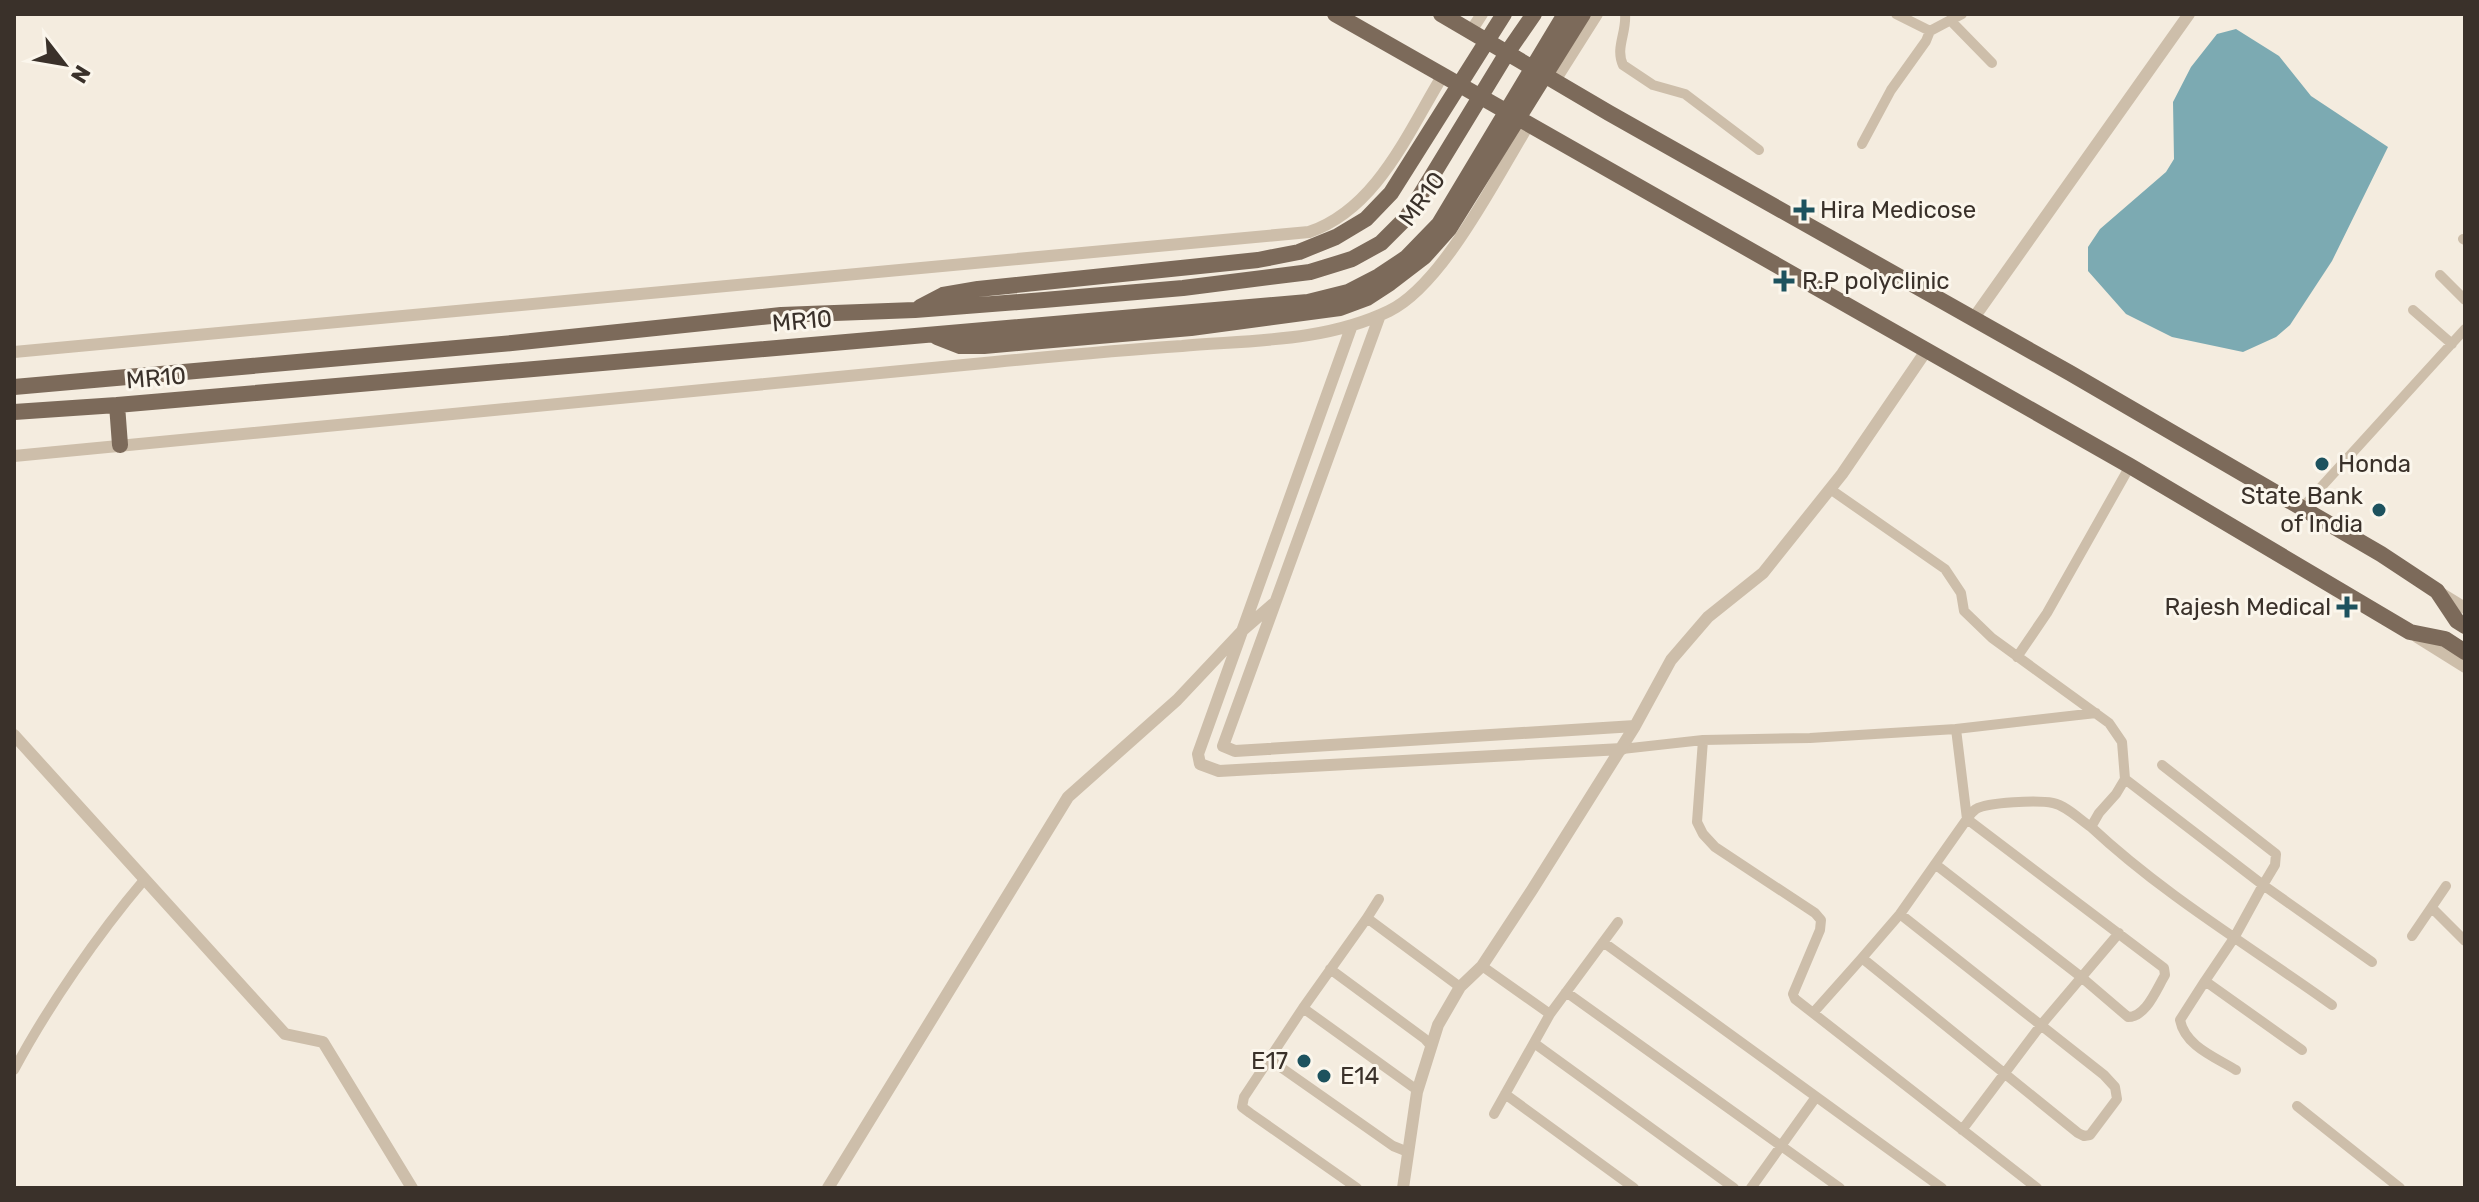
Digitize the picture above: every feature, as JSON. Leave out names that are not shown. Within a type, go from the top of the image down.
[{"type":"main road","points":[[1335,14],[2130,466],[2410,632],[2445,639],[2465,652]]},
{"type":"main road","points":[[1441,14],[1554,82],[2381,554],[2437,591],[2462,619]]},
{"type":"main road","points":[[915,310],[943,295],[1258,260],[1299,252],[1336,237],[1366,219],[1391,193],[1504,14]]},
{"type":"main road","name":"MR10","points":[[14,387],[512,343],[781,315],[915,310],[1183,288],[1310,272],[1352,259],[1381,243],[1407,217],[1534,14]]},
{"type":"main road","name":"MR10","points":[[14,412],[1308,302],[1348,292],[1406,258],[1439,224],[1565,14]]},
{"type":"main road","points":[[931,335],[960,346],[984,346],[1292,316],[1340,308],[1367,298],[1424,257],[1449,229],[1583,14]]},
{"type":"main road","points":[[117,405],[120,445]]},
{"type":"street","points":[[1471,31],[1482,14]]},
{"type":"street","points":[[1554,82],[1597,14]]},
{"type":"street","points":[[1625,14],[1627,27],[1619,48],[1623,65],[1653,85],[1685,94],[1759,150]]},
{"type":"street","points":[[1896,14],[1930,31]]},
{"type":"street","points":[[1862,144],[1891,90],[1930,31],[1962,14]]},
{"type":"street","points":[[1973,319],[2189,14]]},
{"type":"street","points":[[1950,20],[1992,63]]},
{"type":"street","points":[[14,352],[1309,232],[1343,217],[1370,192],[1443,75]]},
{"type":"street","points":[[14,456],[1052,357],[1279,340],[1352,325],[1394,309],[1425,283],[1452,250],[1529,124]]},
{"type":"street","points":[[2440,275],[2465,300]]},
{"type":"street","points":[[2413,310],[2452,344]]},
{"type":"street","points":[[1380,315],[1223,746],[1235,751],[1635,726]]},
{"type":"street","points":[[1352,325],[1198,754],[1200,764],[1219,771],[1622,749],[1703,740],[1810,738],[1956,729],[2096,713]]},
{"type":"street","points":[[2302,508],[2465,329]]},
{"type":"street","points":[[1403,1188],[1417,1090],[1438,1025],[1460,987],[1482,966],[1622,749],[1671,660],[1708,617],[1763,573],[1830,489],[1926,351]]},
{"type":"street","points":[[2017,657],[2047,613],[2130,466]]},
{"type":"street","points":[[1830,489],[1945,569],[1961,593],[1964,611],[2017,657],[2109,723],[2122,742],[2125,779],[2091,827]]},
{"type":"street","points":[[828,1188],[1068,797],[1177,700],[1243,630],[1274,603]]},
{"type":"street","points":[[2410,632],[2465,667]]},
{"type":"street","points":[[1935,864],[2128,1017],[2142,1013],[2165,975],[2164,968],[1967,819],[1956,729]]},
{"type":"street","points":[[14,735],[285,1034],[323,1042],[412,1188]]},
{"type":"street","points":[[1703,740],[1697,822],[1703,834],[1715,847],[1821,920],[1820,930],[1793,994],[1795,999],[2037,1188]]},
{"type":"street","points":[[2162,765],[2276,854],[2275,865],[2234,938],[2180,1020],[2182,1031],[2199,1048],[2236,1070]]},
{"type":"street","points":[[2125,779],[2263,885],[2372,962]]},
{"type":"street","points":[[1813,1013],[1900,914],[1974,810],[1985,806],[2033,802],[2063,807],[2159,886],[2332,1005]]},
{"type":"street","points":[[14,1070],[88,955],[144,880]]},
{"type":"street","points":[[2412,936],[2446,886]]},
{"type":"street","points":[[1357,1188],[1242,1107],[1244,1097],[1269,1059],[1379,899]]},
{"type":"street","points":[[2432,908],[2465,931]]},
{"type":"street","points":[[2432,908],[2465,941]]},
{"type":"street","points":[[1862,958],[2084,1136],[2090,1135],[2117,1099],[2115,1087],[2104,1075],[1900,914]]},
{"type":"street","points":[[1367,918],[1460,987]]},
{"type":"street","points":[[1494,1114],[1550,1014],[1618,922]]},
{"type":"street","points":[[1962,1130],[2080,976],[2119,933]]},
{"type":"street","points":[[1603,942],[1942,1188]]},
{"type":"street","points":[[1482,966],[1550,1014]]},
{"type":"street","points":[[1330,969],[1431,1046]]},
{"type":"street","points":[[2205,981],[2302,1050]]},
{"type":"street","points":[[1566,992],[1840,1188]]},
{"type":"street","points":[[1303,1008],[1417,1090]]},
{"type":"street","points":[[1534,1043],[1734,1188]]},
{"type":"street","points":[[1269,1059],[1393,1146],[1408,1152]]},
{"type":"street","points":[[1505,1094],[1634,1188]]},
{"type":"street","points":[[1751,1188],[1816,1097]]},
{"type":"street","points":[[2297,1106],[2400,1188]]},
{"type":"water","points":[[2236,29],[2279,56],[2311,96],[2388,147],[2332,261],[2290,325],[2276,337],[2243,352],[2172,337],[2126,314],[2088,271],[2088,247],[2100,229],[2166,172],[2174,159],[2173,102],[2191,67],[2217,34]]},
{"type":"place","name":"Hira Medicose","points":[[1804,210]]},
{"type":"place","name":"R.P polyclinic","points":[[1784,281]]},
{"type":"place","name":"Honda","points":[[2322,464]]},
{"type":"place","name":"State Bank of India","points":[[2379,510]]},
{"type":"place","name":"Rajesh Medical","points":[[2347,607]]},
{"type":"place","name":"E17","points":[[1304,1061]]},
{"type":"place","name":"E14","points":[[1324,1076]]}]
